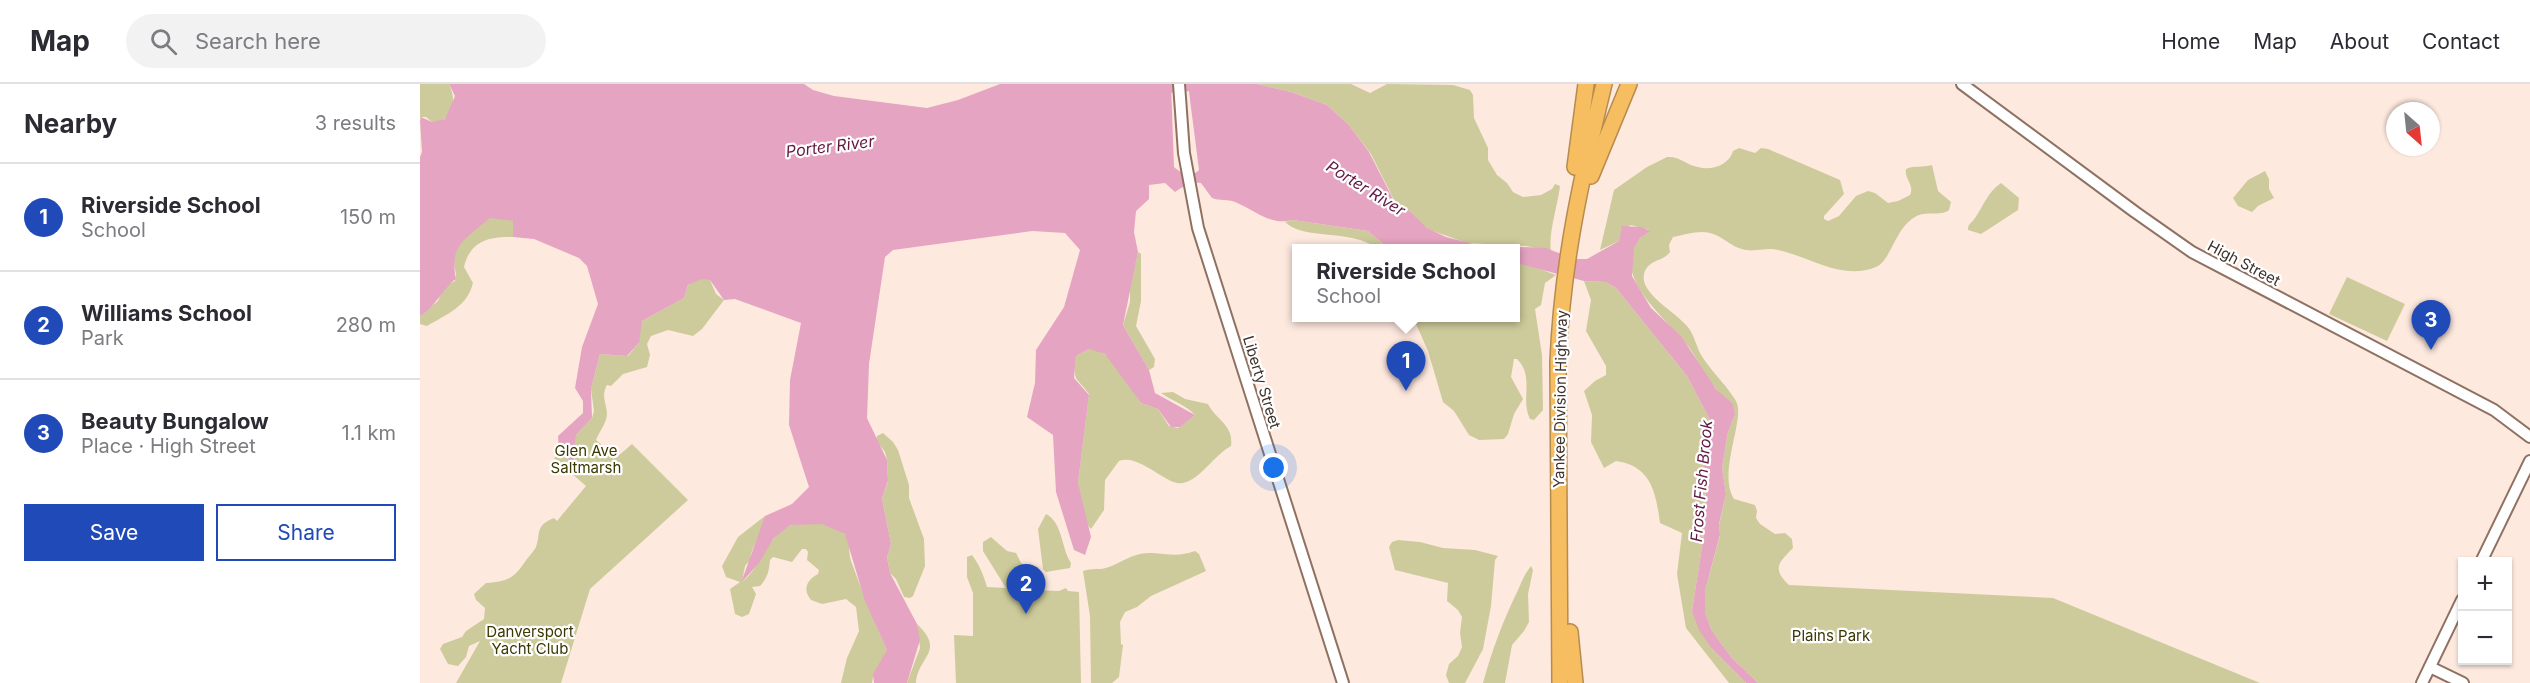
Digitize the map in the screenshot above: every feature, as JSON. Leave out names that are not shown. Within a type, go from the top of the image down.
[{"type":"highway","points":[[1572,223],[1574,176],[1586,84]]},
{"type":"highway","name":"Yankee Division Highway","points":[[1573,245],[1572,223],[1604,84]]},
{"type":"highway","name":"Yankee Division Highway","points":[[1560,683],[1558,362],[1573,245],[1613,84]]},
{"type":"highway","points":[[1591,176],[1629,84]]},
{"type":"highway","name":"Yankee Division Highway","points":[[1567,286],[1570,683]]},
{"type":"highway","points":[[1555,683],[1554,624],[1559,584]]},
{"type":"highway","points":[[1570,632],[1575,683]]},
{"type":"main road","name":"Liberty Street","points":[[1179,84],[1187,169],[1198,228],[1343,683]]},
{"type":"main road","name":"High Street","points":[[1962,84],[2192,252],[2494,410],[2530,437]]},
{"type":"main road","points":[[2483,557],[2530,461]]},
{"type":"main road","points":[[2422,683],[2458,610]]},
{"type":"main road","points":[[2430,667],[2463,683]]},
{"type":"green space","points":[[420,84],[449,84],[453,103],[452,109],[445,118],[432,122],[426,117],[420,119]]},
{"type":"green space","points":[[1257,84],[1351,84],[1370,93],[1387,84],[1453,85],[1470,90],[1473,95],[1474,118],[1488,148],[1488,160],[1497,175],[1513,192],[1523,197],[1541,195],[1552,189],[1555,184],[1560,186],[1552,228],[1551,251],[1520,244],[1467,243],[1430,230],[1416,220],[1405,207],[1395,202],[1371,154],[1349,125],[1327,105],[1291,92]]},
{"type":"green space","name":"Plains Park","points":[[1739,148],[1755,153],[1761,148],[1768,149],[1840,180],[1844,194],[1824,216],[1824,219],[1828,221],[1839,216],[1856,196],[1868,191],[1875,193],[1888,203],[1910,195],[1911,188],[1906,169],[1912,167],[1932,165],[1938,191],[1951,202],[1949,210],[1945,212],[1919,215],[1908,222],[1881,264],[1863,271],[1839,270],[1778,250],[1742,249],[1707,232],[1673,237],[1669,245],[1670,252],[1646,269],[1644,281],[1648,290],[1689,329],[1703,358],[1736,401],[1738,420],[1730,461],[1730,488],[1734,499],[1755,505],[1756,518],[1760,524],[1775,534],[1785,533],[1792,539],[1793,548],[1779,566],[1780,575],[1789,585],[2053,598],[2260,683],[1758,683],[1732,658],[1711,629],[1705,612],[1705,591],[1720,536],[1719,525],[1726,494],[1722,468],[1728,432],[1735,415],[1688,346],[1652,306],[1633,276],[1631,260],[1635,245],[1649,230],[1631,225],[1622,230],[1619,241],[1600,250],[1614,190],[1647,167],[1667,157],[1676,158],[1694,166],[1709,168],[1724,163],[1733,151]]},
{"type":"green space","points":[[2265,171],[2269,179],[2269,189],[2274,198],[2258,206],[2252,212],[2238,206],[2233,198],[2248,180]]},
{"type":"green space","points":[[2001,183],[2019,198],[2018,210],[1981,234],[1968,230],[1989,195]]},
{"type":"green space","points":[[490,218],[507,218],[513,221],[513,237],[489,239],[476,246],[467,258],[464,267],[473,283],[466,298],[455,309],[427,326],[420,324],[420,316],[438,301],[444,287],[455,281],[455,255],[461,243],[472,231]]},
{"type":"green space","points":[[1293,220],[1368,231],[1383,244],[1370,244],[1353,238],[1304,231],[1285,222]]},
{"type":"green space","points":[[1138,252],[1141,254],[1141,301],[1136,326],[1155,359],[1154,367],[1149,370],[1123,325],[1130,302],[1130,288]]},
{"type":"green space","points":[[1520,264],[1556,275],[1545,283],[1541,305],[1535,309],[1542,355],[1543,410],[1534,420],[1530,419],[1526,404],[1525,373],[1517,359],[1514,359],[1511,377],[1523,399],[1514,414],[1508,434],[1504,439],[1479,440],[1469,435],[1454,411],[1443,402],[1428,351],[1416,324],[1418,322],[1520,322]]},
{"type":"green space","points":[[2347,277],[2405,304],[2387,341],[2329,314]]},
{"type":"green space","name":"Danversport Yacht Club","points":[[703,278],[710,280],[716,294],[724,300],[702,329],[693,336],[668,330],[651,336],[647,344],[650,355],[647,367],[623,374],[611,386],[607,385],[604,396],[607,417],[596,440],[617,457],[632,444],[688,500],[590,589],[561,683],[456,683],[480,641],[469,646],[466,657],[458,666],[448,664],[440,649],[443,644],[462,637],[466,631],[484,619],[485,608],[476,600],[474,594],[486,583],[506,580],[515,574],[536,547],[543,524],[554,518],[557,521],[586,486],[554,458],[575,439],[592,418],[594,411],[591,389],[600,354],[628,356],[639,343],[639,328],[642,321],[684,298],[688,285]]},
{"type":"green space","points":[[1584,281],[1606,282],[1616,288],[1687,376],[1710,420],[1703,454],[1706,487],[1704,534],[1692,611],[1712,649],[1746,683],[1729,683],[1686,628],[1677,574],[1682,533],[1660,523],[1654,492],[1645,475],[1628,464],[1616,461],[1604,468],[1591,442],[1592,415],[1584,391],[1606,375],[1606,366],[1586,331],[1591,300]]},
{"type":"green space","points":[[1089,349],[1106,355],[1120,370],[1141,403],[1158,409],[1169,426],[1178,428],[1195,415],[1161,393],[1173,392],[1185,399],[1208,404],[1227,428],[1231,439],[1231,446],[1218,455],[1196,477],[1183,483],[1169,480],[1136,462],[1119,461],[1105,480],[1104,510],[1091,529],[1085,522],[1078,483],[1089,394],[1076,378],[1075,371],[1076,356]]},
{"type":"green space","points":[[883,433],[898,450],[909,485],[909,498],[924,539],[925,566],[913,596],[910,598],[904,597],[896,579],[890,573],[887,557],[891,544],[882,498],[888,482],[887,460],[885,452],[876,440],[877,436]]},
{"type":"green space","points":[[1046,514],[1056,523],[1071,563],[1070,568],[1046,572],[1043,569],[1038,529]]},
{"type":"green space","points":[[765,516],[750,560],[745,566],[742,582],[778,534],[790,525],[824,524],[833,526],[845,534],[851,561],[887,650],[872,683],[841,683],[847,658],[859,631],[856,607],[846,599],[822,604],[811,600],[806,589],[807,585],[819,570],[807,560],[806,549],[802,549],[792,562],[773,557],[763,583],[752,587],[756,594],[749,614],[742,617],[735,614],[730,589],[740,582],[726,577],[722,566],[738,537]]},
{"type":"green space","points":[[991,537],[1007,551],[1016,553],[1030,580],[1032,590],[1059,591],[1066,588],[1068,591],[1079,592],[1081,683],[956,683],[954,635],[973,636],[973,593],[967,577],[967,557],[972,555],[975,559],[987,587],[1006,588],[983,551],[983,542]]},
{"type":"green space","points":[[1398,540],[1420,542],[1443,548],[1475,550],[1498,556],[1495,560],[1491,606],[1483,649],[1465,683],[1449,683],[1446,675],[1449,664],[1458,656],[1462,647],[1460,633],[1462,617],[1458,610],[1447,601],[1448,583],[1395,570],[1389,547],[1392,542]]},
{"type":"green space","points":[[1195,551],[1199,554],[1206,571],[1151,596],[1137,607],[1125,612],[1120,622],[1121,644],[1123,645],[1119,677],[1112,683],[1091,683],[1090,616],[1083,571],[1107,568],[1144,553],[1179,555]]},
{"type":"green space","points":[[1531,566],[1533,570],[1528,594],[1529,622],[1512,645],[1505,683],[1483,683],[1503,624],[1523,578]]},
{"type":"green space","points":[[917,624],[925,633],[930,648],[916,683],[907,683],[920,648]]},
{"type":"water","points":[[449,84],[804,84],[813,90],[834,96],[927,108],[958,100],[1000,84],[1171,84],[1174,167],[1183,173],[1193,174],[1199,170],[1188,84],[1257,84],[1291,92],[1327,105],[1349,125],[1369,152],[1394,201],[1406,208],[1427,228],[1446,237],[1473,244],[1383,244],[1368,231],[1293,220],[1269,219],[1235,202],[1212,198],[1201,183],[1187,185],[1175,192],[1165,183],[1149,185],[1149,199],[1136,211],[1134,232],[1138,252],[1123,325],[1149,370],[1155,393],[1195,415],[1180,427],[1171,427],[1158,409],[1141,403],[1105,354],[1089,349],[1076,356],[1074,378],[1089,395],[1078,483],[1091,537],[1085,555],[1074,550],[1056,492],[1053,435],[1027,417],[1035,383],[1036,350],[1064,307],[1080,250],[1065,233],[1032,231],[893,250],[885,257],[869,364],[867,418],[887,460],[888,481],[882,498],[891,544],[887,557],[890,573],[917,624],[920,640],[907,683],[874,683],[873,674],[887,650],[865,601],[845,534],[822,524],[790,525],[774,538],[759,563],[741,583],[765,516],[792,504],[809,487],[789,425],[790,380],[801,323],[735,299],[724,300],[710,280],[702,279],[688,285],[684,298],[642,321],[639,343],[627,356],[600,354],[591,389],[592,418],[576,435],[572,463],[559,450],[558,436],[583,413],[583,401],[575,388],[582,347],[598,304],[587,266],[579,258],[534,239],[513,237],[513,221],[490,218],[461,243],[455,258],[456,279],[431,308],[420,316],[420,157],[422,152],[420,121],[421,117],[432,122],[445,119],[455,96]]},
{"type":"water","points":[[1622,226],[1641,227],[1650,231],[1640,238],[1634,248],[1632,276],[1651,308],[1681,336],[1716,389],[1733,404],[1735,415],[1728,432],[1722,468],[1726,494],[1719,524],[1720,535],[1705,591],[1705,612],[1711,629],[1720,642],[1732,658],[1758,683],[1746,683],[1712,649],[1699,630],[1692,611],[1704,534],[1706,487],[1703,454],[1710,420],[1687,376],[1616,288],[1606,282],[1584,281],[1520,264],[1520,247],[1546,248],[1574,259],[1587,259],[1619,241]]},
{"type":"waterway","name":"Porter River","points":[[1156,88],[1200,84]]},
{"type":"place","name":"Beauty Bungalow","points":[[2431,350]]},
{"type":"place","name":"Riverside School","points":[[1406,391]]},
{"type":"place","name":"Williams School","points":[[1026,614]]},
{"type":"park label","name":"Glen Ave Saltmarsh","points":[[586,458]]},
{"type":"water label","name":"Frost Fish Brook","points":[[1701,481]]}]
